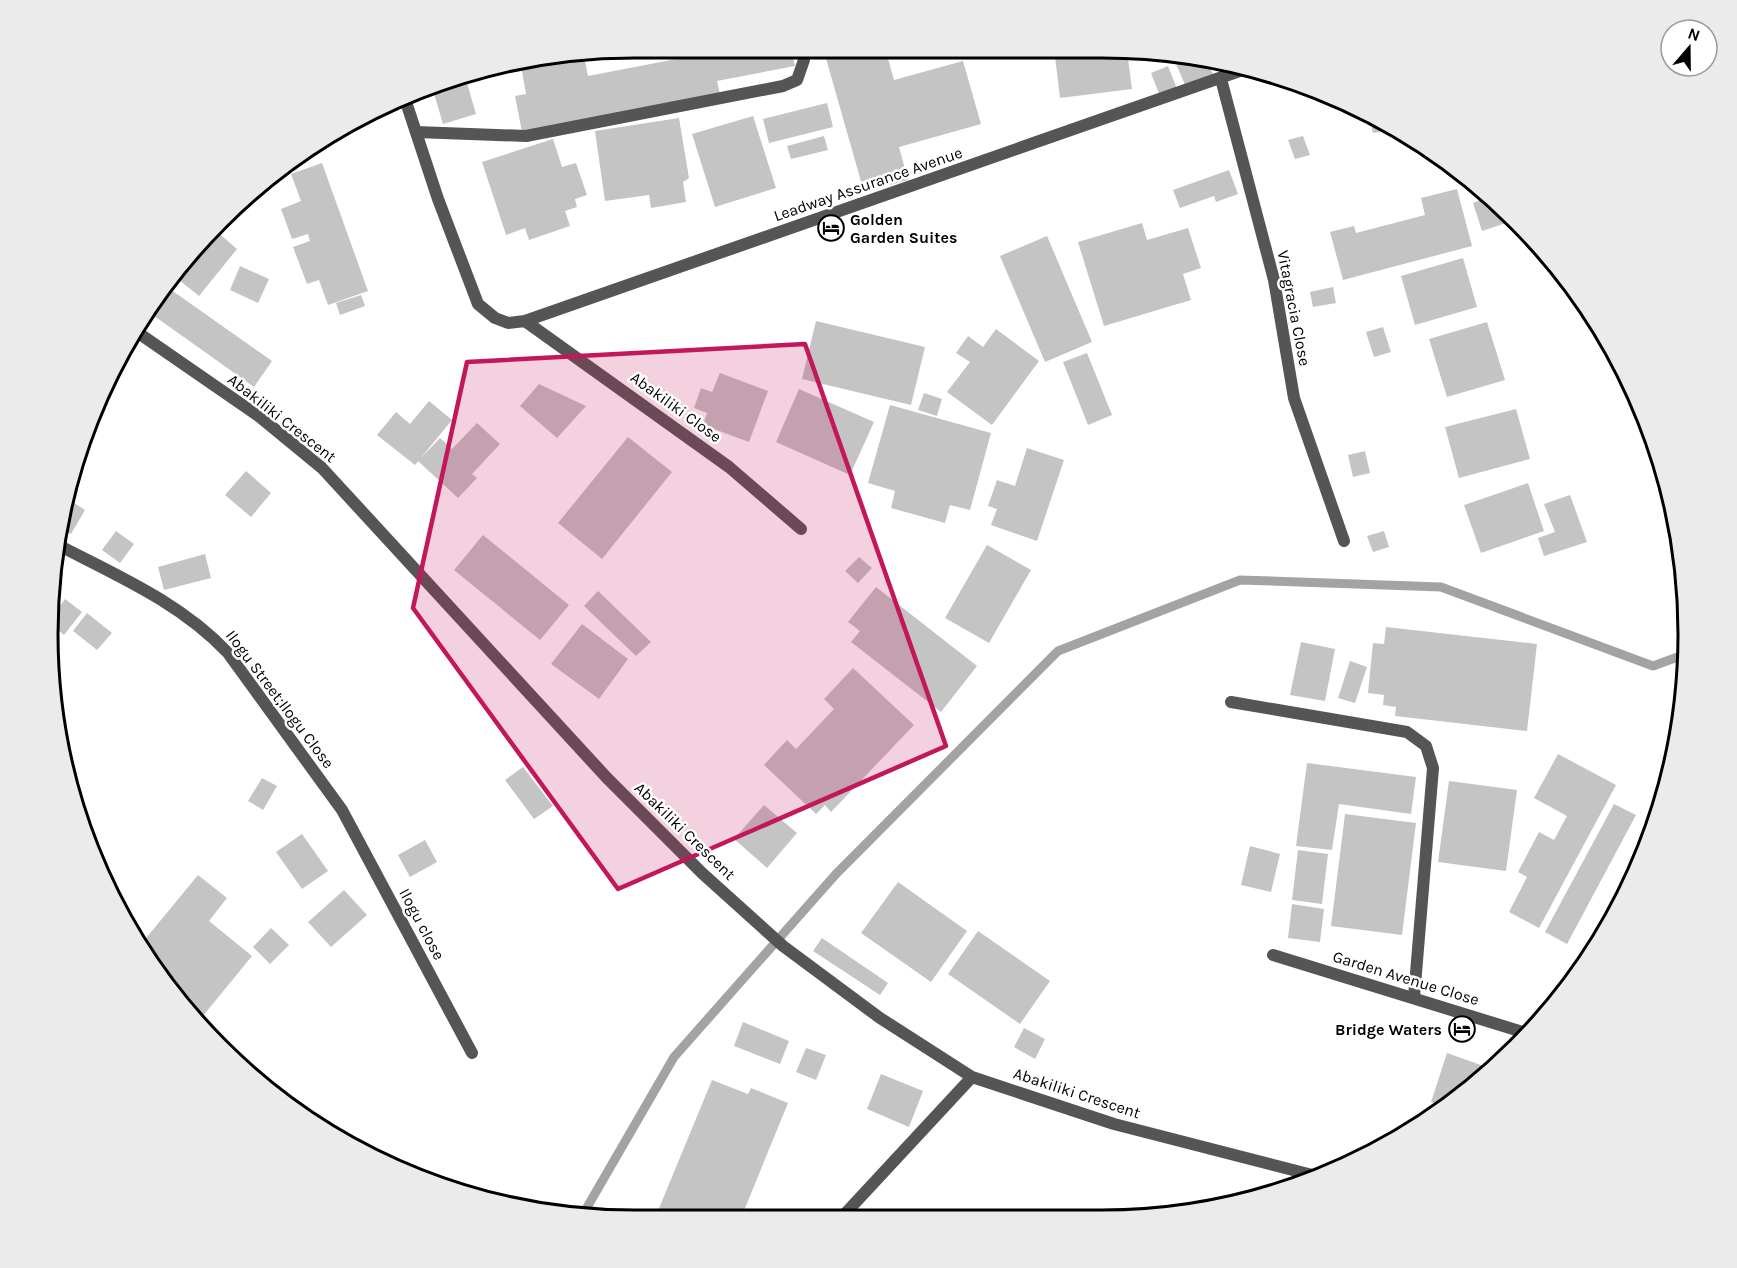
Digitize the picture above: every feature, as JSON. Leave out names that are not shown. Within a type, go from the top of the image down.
[{"type":"street","points":[[407,105],[416,132],[526,136],[783,86],[797,80],[804,58]]},
{"type":"street","name":"Leadway Assurance Avenue","points":[[416,132],[478,304],[495,318],[508,323],[525,321],[1234,74]]},
{"type":"street","name":"Vitagracia Close","points":[[1221,79],[1274,280],[1294,398],[1344,542]]},
{"type":"street","name":"Abakiliki Close","points":[[525,321],[729,466],[801,529]]},
{"type":"street","name":"Abakiliki Crescent","points":[[142,336],[260,417],[322,468],[608,778],[702,873],[783,946],[880,1018],[972,1077],[1114,1124],[1304,1173]]},
{"type":"street","name":"Ilogu Street;Ilogu Close","points":[[65,549],[164,602],[211,636],[245,675],[342,810]]},
{"type":"street","points":[[1231,702],[1407,732],[1426,746],[1433,768],[1414,997]]},
{"type":"street","name":"Ilogu close","points":[[342,810],[472,1053]]},
{"type":"street","name":"Garden Avenue Close","points":[[1273,955],[1519,1031]]},
{"type":"street","points":[[848,1210],[972,1077]]},
{"type":"highlighted area","points":[[805,344],[946,746],[618,889],[413,608],[467,362]]},
{"type":"building","points":[[682,58],[793,58],[795,66],[717,81],[720,94],[522,132],[515,96],[526,94],[522,70],[559,63],[586,61],[588,76]]},
{"type":"building","points":[[826,58],[888,58],[894,80],[963,61],[981,124],[899,147],[908,180],[864,192]]},
{"type":"building","points":[[1055,58],[1128,59],[1132,89],[1060,98]]},
{"type":"building","points":[[1176,64],[1211,69],[1214,76],[1186,87]]},
{"type":"building","points":[[1168,66],[1177,89],[1160,96],[1151,73]]},
{"type":"building","points":[[467,83],[476,114],[443,124],[434,94]]},
{"type":"building","points":[[827,103],[833,127],[769,143],[763,119]]},
{"type":"building","points":[[753,116],[776,188],[715,207],[692,134]]},
{"type":"building","points":[[679,118],[689,178],[683,182],[686,202],[651,208],[649,195],[605,201],[595,131]]},
{"type":"building","points":[[1371,125],[1382,131],[1373,133]]},
{"type":"building","points":[[824,136],[828,150],[791,159],[787,146]]},
{"type":"building","points":[[1303,136],[1310,155],[1295,159],[1288,140]]},
{"type":"building","points":[[553,139],[562,167],[576,163],[587,195],[575,199],[577,207],[565,211],[570,226],[529,240],[525,228],[506,235],[482,162]]},
{"type":"building","points":[[322,163],[368,291],[328,305],[319,280],[307,284],[293,247],[310,241],[308,234],[292,239],[281,209],[301,201],[291,174]]},
{"type":"building","points":[[1229,170],[1238,194],[1216,202],[1214,196],[1180,208],[1173,190]]},
{"type":"building","points":[[1457,189],[1472,246],[1343,280],[1330,232],[1354,226],[1356,233],[1425,215],[1421,198]]},
{"type":"building","points":[[1481,200],[1506,223],[1482,231],[1473,203]]},
{"type":"building","points":[[1142,223],[1147,240],[1188,228],[1201,268],[1183,274],[1191,300],[1104,326],[1078,242]]},
{"type":"building","points":[[220,234],[237,249],[199,296],[180,281]]},
{"type":"building","points":[[1047,236],[1092,342],[1045,362],[1000,256]]},
{"type":"building","points":[[1463,258],[1477,307],[1415,325],[1401,276]]},
{"type":"building","points":[[240,266],[269,279],[258,303],[230,290]]},
{"type":"building","points":[[1333,287],[1336,303],[1313,307],[1310,292]]},
{"type":"building","points":[[172,291],[272,361],[254,387],[154,316]]},
{"type":"building","points":[[361,295],[365,306],[340,315],[336,303]]},
{"type":"building","points":[[816,321],[925,347],[911,405],[802,379]]},
{"type":"building","points":[[1487,322],[1505,380],[1447,397],[1429,339]]},
{"type":"building","points":[[1383,327],[1391,352],[1374,357],[1366,332]]},
{"type":"building","points":[[996,329],[1039,361],[992,425],[947,392],[970,362],[956,353],[968,336],[983,347]]},
{"type":"building","points":[[1087,353],[1112,415],[1088,425],[1063,362]]},
{"type":"building","points":[[720,373],[768,391],[749,442],[703,425],[707,413],[694,408],[701,388],[712,392]]},
{"type":"building","points":[[539,384],[586,406],[557,438],[520,406]]},
{"type":"building","points":[[799,389],[874,422],[850,475],[776,442]]},
{"type":"building","points":[[924,393],[942,399],[937,416],[918,410]]},
{"type":"building","points":[[429,401],[452,420],[415,465],[377,435],[396,412],[410,424]]},
{"type":"building","points":[[890,405],[991,433],[970,510],[950,505],[945,523],[891,508],[895,491],[868,483]]},
{"type":"building","points":[[1516,409],[1530,459],[1459,478],[1445,427]]},
{"type":"building","points":[[477,423],[500,444],[472,474],[477,478],[458,498],[418,461],[440,438],[452,449]]},
{"type":"building","points":[[628,437],[672,472],[602,559],[558,523]]},
{"type":"building","points":[[1027,448],[1064,460],[1037,541],[991,525],[997,509],[988,506],[997,480],[1015,486]]},
{"type":"building","points":[[1365,451],[1370,473],[1353,477],[1348,455]]},
{"type":"building","points":[[246,471],[271,493],[251,517],[225,495]]},
{"type":"building","points":[[1528,483],[1544,531],[1481,553],[1464,505]]},
{"type":"building","points":[[1570,495],[1587,542],[1544,556],[1538,538],[1555,532],[1544,504]]},
{"type":"building","points":[[74,503],[85,510],[71,534],[68,533]]},
{"type":"building","points":[[116,531],[134,544],[120,563],[102,550]]},
{"type":"building","points":[[1384,531],[1389,547],[1373,552],[1367,536]]},
{"type":"building","points":[[483,535],[569,605],[540,640],[454,570]]},
{"type":"building","points":[[987,545],[1031,570],[989,643],[945,618]]},
{"type":"building","points":[[205,554],[211,578],[164,590],[158,567]]},
{"type":"building","points":[[859,557],[872,568],[858,583],[845,571]]},
{"type":"building","points":[[876,587],[977,666],[941,712],[851,642],[860,631],[848,622]]},
{"type":"building","points":[[598,591],[651,642],[636,656],[584,606]]},
{"type":"building","points":[[65,599],[82,612],[64,635],[58,630],[59,606]]},
{"type":"building","points":[[87,613],[112,633],[97,650],[73,631]]},
{"type":"building","points":[[582,624],[628,659],[599,699],[551,664]]},
{"type":"building","points":[[1386,627],[1537,644],[1527,731],[1395,716],[1396,707],[1383,705],[1384,695],[1368,693],[1373,643],[1384,644]]},
{"type":"building","points":[[1301,642],[1335,649],[1325,701],[1290,695]]},
{"type":"building","points":[[1350,661],[1367,667],[1355,703],[1338,698]]},
{"type":"building","points":[[853,668],[914,725],[831,812],[825,805],[816,814],[764,765],[787,740],[796,749],[834,709],[824,699]]},
{"type":"building","points":[[1558,754],[1616,785],[1539,928],[1509,912],[1527,877],[1518,872],[1539,832],[1554,840],[1567,816],[1534,798]]},
{"type":"building","points":[[1307,763],[1416,777],[1411,814],[1339,804],[1332,850],[1296,846]]},
{"type":"building","points":[[523,767],[553,806],[534,819],[505,780]]},
{"type":"building","points":[[262,778],[277,786],[263,810],[248,801]]},
{"type":"building","points":[[1449,781],[1517,790],[1506,871],[1438,862]]},
{"type":"building","points":[[1614,804],[1636,815],[1567,944],[1545,932]]},
{"type":"building","points":[[764,805],[797,833],[767,868],[734,839]]},
{"type":"building","points":[[1345,814],[1416,823],[1402,935],[1331,926]]},
{"type":"building","points":[[302,834],[328,871],[302,889],[276,852]]},
{"type":"building","points":[[425,840],[437,862],[410,877],[398,855]]},
{"type":"building","points":[[1250,846],[1280,854],[1271,892],[1241,885]]},
{"type":"building","points":[[1298,850],[1328,854],[1322,904],[1292,900]]},
{"type":"building","points":[[198,875],[227,898],[209,921],[252,956],[203,1015],[177,984],[146,938]]},
{"type":"building","points":[[898,882],[967,931],[931,982],[861,933]]},
{"type":"building","points":[[344,890],[367,915],[331,947],[308,922]]},
{"type":"building","points":[[1292,904],[1324,909],[1320,942],[1288,938]]},
{"type":"building","points":[[271,928],[289,945],[270,964],[253,947]]},
{"type":"building","points":[[978,931],[1050,981],[1020,1024],[948,974]]},
{"type":"building","points":[[822,938],[888,983],[880,995],[813,951]]},
{"type":"building","points":[[743,1022],[789,1041],[780,1064],[734,1046]]},
{"type":"building","points":[[1024,1028],[1045,1039],[1035,1059],[1014,1047]]},
{"type":"building","points":[[806,1048],[826,1055],[816,1080],[796,1072]]},
{"type":"building","points":[[1447,1053],[1483,1066],[1436,1104],[1431,1102]]},
{"type":"building","points":[[881,1074],[923,1091],[909,1127],[867,1109]]},
{"type":"building","points":[[712,1080],[748,1094],[751,1088],[788,1103],[744,1210],[658,1210]]},
{"type":"waterway","points":[[587,1207],[674,1057],[836,874],[1058,651],[1240,580],[1441,587],[1653,666],[1677,657]]},
{"type":"place","name":"Golden Garden Suites","points":[[831,228]]},
{"type":"place","name":"Bridge Waters","points":[[1462,1029]]}]
